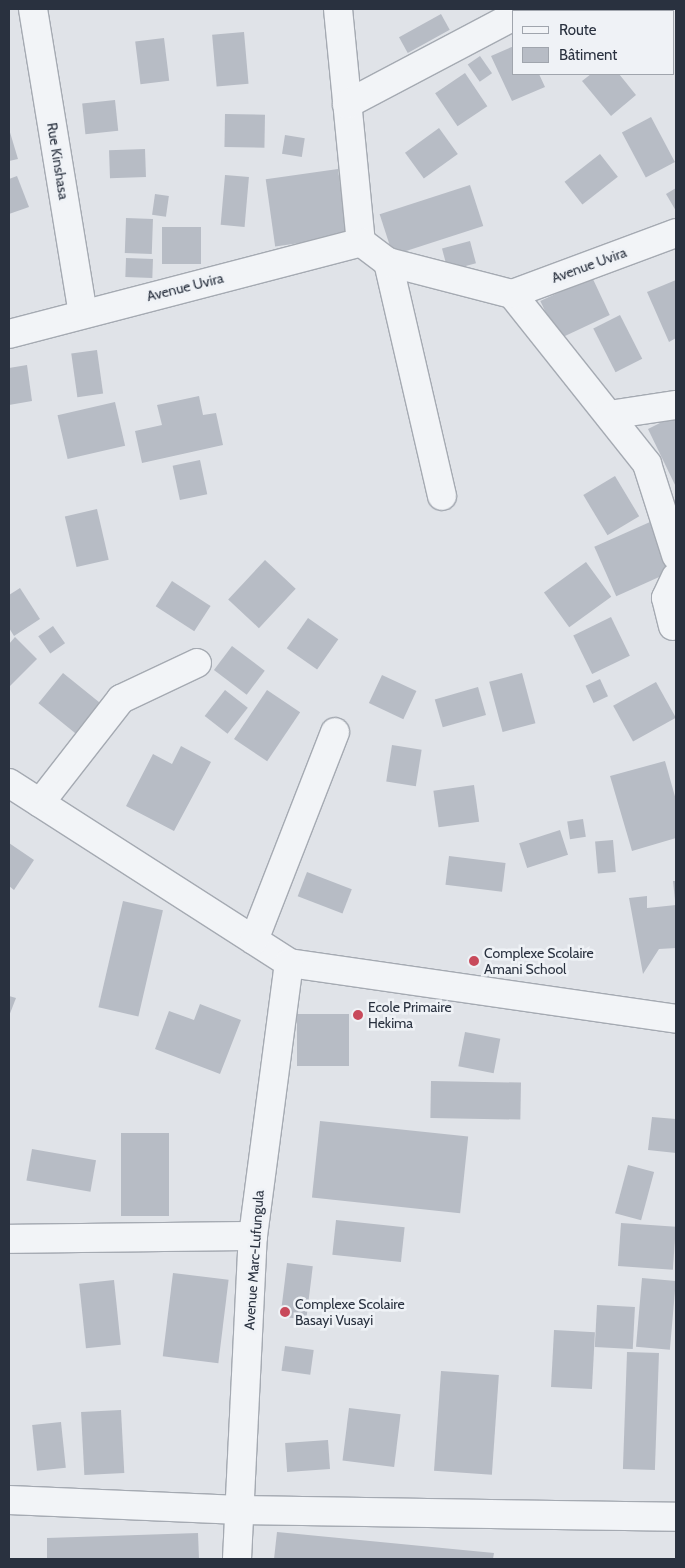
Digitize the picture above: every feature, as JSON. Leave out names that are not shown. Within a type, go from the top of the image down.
[{"type":"street","name":"Rue Kinshasa","points":[[33,9],[83,313]]},
{"type":"street","points":[[338,9],[361,242],[388,262],[512,294],[647,464],[676,555]]},
{"type":"street","points":[[348,104],[512,17]]},
{"type":"street","name":"Avenue Uvira","points":[[512,294],[676,233]]},
{"type":"street","name":"Avenue Uvira","points":[[9,334],[83,313],[361,242]]},
{"type":"street","points":[[388,262],[442,496]]},
{"type":"street","points":[[609,416],[676,405]]},
{"type":"street","points":[[673,626],[666,598],[676,577]]},
{"type":"street","points":[[40,803],[121,700],[197,664]]},
{"type":"street","points":[[254,940],[335,732]]},
{"type":"street","points":[[9,783],[289,963],[676,1019]]},
{"type":"street","name":"Avenue Marc-Lufungula","points":[[237,1559],[253,1236],[289,963]]},
{"type":"street","points":[[9,1239],[253,1236]]},
{"type":"street","points":[[9,1500],[240,1510],[676,1517]]},
{"type":"building","points":[[542,9],[568,9],[565,10]]},
{"type":"building","points":[[441,14],[450,30],[408,53],[399,37]]},
{"type":"building","points":[[244,32],[249,84],[217,87],[212,35]]},
{"type":"building","points":[[164,38],[169,81],[140,84],[135,42]]},
{"type":"building","points":[[512,47],[512,75],[539,75],[545,87],[512,101],[491,56]]},
{"type":"building","points":[[480,56],[492,73],[480,82],[468,65]]},
{"type":"building","points":[[465,73],[487,106],[458,126],[435,93]]},
{"type":"building","points":[[590,75],[620,75],[636,95],[611,116],[582,81]]},
{"type":"building","points":[[115,100],[118,131],[85,134],[82,103]]},
{"type":"building","points":[[225,114],[265,115],[264,148],[224,147]]},
{"type":"building","points":[[651,117],[675,162],[646,178],[622,132]]},
{"type":"building","points":[[439,128],[458,154],[424,179],[405,153]]},
{"type":"building","points":[[9,129],[18,159],[9,161]]},
{"type":"building","points":[[285,135],[305,138],[302,157],[282,154]]},
{"type":"building","points":[[145,149],[146,177],[110,178],[109,150]]},
{"type":"building","points":[[600,154],[618,177],[582,205],[565,182]]},
{"type":"building","points":[[338,169],[347,236],[275,246],[266,179]]},
{"type":"building","points":[[225,175],[249,177],[245,227],[221,225]]},
{"type":"building","points":[[17,176],[29,207],[9,214],[9,179]]},
{"type":"building","points":[[470,185],[483,226],[393,255],[380,214]]},
{"type":"building","points":[[676,188],[676,211],[666,194]]},
{"type":"building","points":[[155,194],[169,196],[166,217],[152,215]]},
{"type":"building","points":[[126,218],[153,219],[152,254],[125,253]]},
{"type":"building","points":[[162,227],[201,227],[201,264],[162,264]]},
{"type":"building","points":[[470,241],[476,263],[448,271],[442,249]]},
{"type":"building","points":[[126,258],[153,259],[152,278],[125,277]]},
{"type":"building","points":[[592,277],[610,315],[558,339],[540,301]]},
{"type":"building","points":[[676,280],[676,338],[669,342],[647,292]]},
{"type":"building","points":[[620,315],[642,359],[616,372],[593,329]]},
{"type":"building","points":[[97,350],[103,394],[77,397],[71,354]]},
{"type":"building","points":[[27,365],[32,401],[9,405],[9,368]]},
{"type":"building","points":[[199,396],[203,415],[216,413],[223,445],[142,463],[135,431],[162,425],[157,405]]},
{"type":"building","points":[[115,402],[125,446],[68,459],[58,415]]},
{"type":"building","points":[[676,415],[676,487],[648,429]]},
{"type":"building","points":[[200,460],[207,494],[180,500],[173,466]]},
{"type":"building","points":[[615,476],[639,516],[607,535],[583,495]]},
{"type":"building","points":[[97,509],[109,560],[77,567],[65,516]]},
{"type":"building","points":[[650,522],[672,571],[616,596],[594,547]]},
{"type":"building","points":[[265,560],[296,589],[259,628],[228,599]]},
{"type":"building","points":[[586,562],[611,597],[569,627],[544,593]]},
{"type":"building","points":[[172,581],[211,606],[194,631],[156,606]]},
{"type":"building","points":[[20,588],[40,619],[14,636],[9,628],[9,595]]},
{"type":"building","points":[[611,617],[630,656],[592,674],[573,635]]},
{"type":"building","points":[[308,618],[338,639],[317,670],[287,648]]},
{"type":"building","points":[[53,626],[65,643],[50,654],[38,636]]},
{"type":"building","points":[[15,637],[37,659],[9,687],[9,644]]},
{"type":"building","points":[[232,646],[265,671],[247,695],[214,670]]},
{"type":"building","points":[[63,673],[104,706],[80,737],[38,703]]},
{"type":"building","points":[[522,673],[535,723],[503,732],[489,682]]},
{"type":"building","points":[[382,675],[416,691],[403,719],[369,703]]},
{"type":"building","points":[[600,679],[608,696],[594,703],[585,686]]},
{"type":"building","points":[[656,682],[676,718],[633,742],[613,706]]},
{"type":"building","points":[[478,687],[486,715],[443,727],[435,699]]},
{"type":"building","points":[[225,690],[248,708],[228,734],[205,716]]},
{"type":"building","points":[[267,690],[300,712],[267,761],[234,739]]},
{"type":"building","points":[[392,745],[422,750],[416,786],[386,782]]},
{"type":"building","points":[[181,746],[211,762],[174,831],[126,806],[153,754],[172,764]]},
{"type":"building","points":[[665,761],[676,800],[676,838],[632,851],[610,776]]},
{"type":"building","points":[[474,785],[479,822],[439,827],[433,791]]},
{"type":"building","points":[[583,819],[586,837],[570,839],[567,822]]},
{"type":"building","points":[[560,830],[568,855],[527,868],[519,843]]},
{"type":"building","points":[[613,840],[616,872],[598,873],[595,842]]},
{"type":"building","points":[[9,843],[34,860],[14,890],[9,886]]},
{"type":"building","points":[[449,856],[506,863],[502,892],[445,885]]},
{"type":"building","points":[[307,872],[352,889],[342,913],[298,896]]},
{"type":"building","points":[[673,881],[676,881],[676,900],[675,900]]},
{"type":"building","points":[[647,896],[647,908],[676,905],[676,948],[659,949],[643,974],[629,898]]},
{"type":"building","points":[[123,901],[163,910],[138,1016],[98,1007]]},
{"type":"building","points":[[9,996],[16,998],[9,1016]]},
{"type":"building","points":[[200,1004],[241,1020],[220,1074],[155,1049],[169,1011],[194,1020]]},
{"type":"building","points":[[297,1014],[349,1014],[349,1066],[297,1066]]},
{"type":"building","points":[[465,1032],[500,1039],[494,1073],[458,1066]]},
{"type":"building","points":[[431,1081],[521,1083],[520,1120],[430,1118]]},
{"type":"building","points":[[652,1117],[676,1119],[676,1153],[648,1150]]},
{"type":"building","points":[[320,1121],[468,1137],[460,1213],[312,1198]]},
{"type":"building","points":[[121,1133],[169,1133],[169,1216],[121,1216]]},
{"type":"building","points":[[32,1149],[96,1160],[90,1192],[26,1181]]},
{"type":"building","points":[[628,1165],[654,1172],[641,1220],[615,1213]]},
{"type":"building","points":[[336,1220],[405,1227],[401,1262],[332,1255]]},
{"type":"building","points":[[621,1223],[676,1227],[673,1270],[618,1266]]},
{"type":"building","points":[[287,1263],[313,1266],[306,1320],[280,1317]]},
{"type":"building","points":[[173,1273],[229,1280],[218,1363],[163,1356]]},
{"type":"building","points":[[642,1278],[676,1281],[670,1350],[636,1347]]},
{"type":"building","points":[[114,1280],[121,1345],[86,1348],[79,1284]]},
{"type":"building","points":[[597,1305],[635,1307],[633,1349],[595,1347]]},
{"type":"building","points":[[554,1330],[595,1332],[592,1389],[551,1387]]},
{"type":"building","points":[[285,1346],[314,1350],[310,1375],[282,1371]]},
{"type":"building","points":[[627,1352],[659,1353],[655,1470],[623,1469]]},
{"type":"building","points":[[441,1371],[499,1375],[492,1475],[434,1471]]},
{"type":"building","points":[[349,1408],[401,1414],[394,1467],[343,1461]]},
{"type":"building","points":[[121,1410],[124,1473],[84,1475],[81,1412]]},
{"type":"building","points":[[61,1422],[66,1468],[37,1471],[32,1425]]},
{"type":"building","points":[[328,1440],[330,1469],[287,1472],[285,1443]]},
{"type":"building","points":[[277,1532],[494,1553],[493,1559],[274,1559]]},
{"type":"building","points":[[198,1533],[199,1559],[47,1559],[47,1538]]},
{"type":"place","name":"Complexe Scolaire Amani School","points":[[474,961]]},
{"type":"place","name":"Ecole Primaire Hekima","points":[[358,1015]]},
{"type":"place","name":"Complexe Scolaire Basayi Vusayi","points":[[285,1312]]}]
